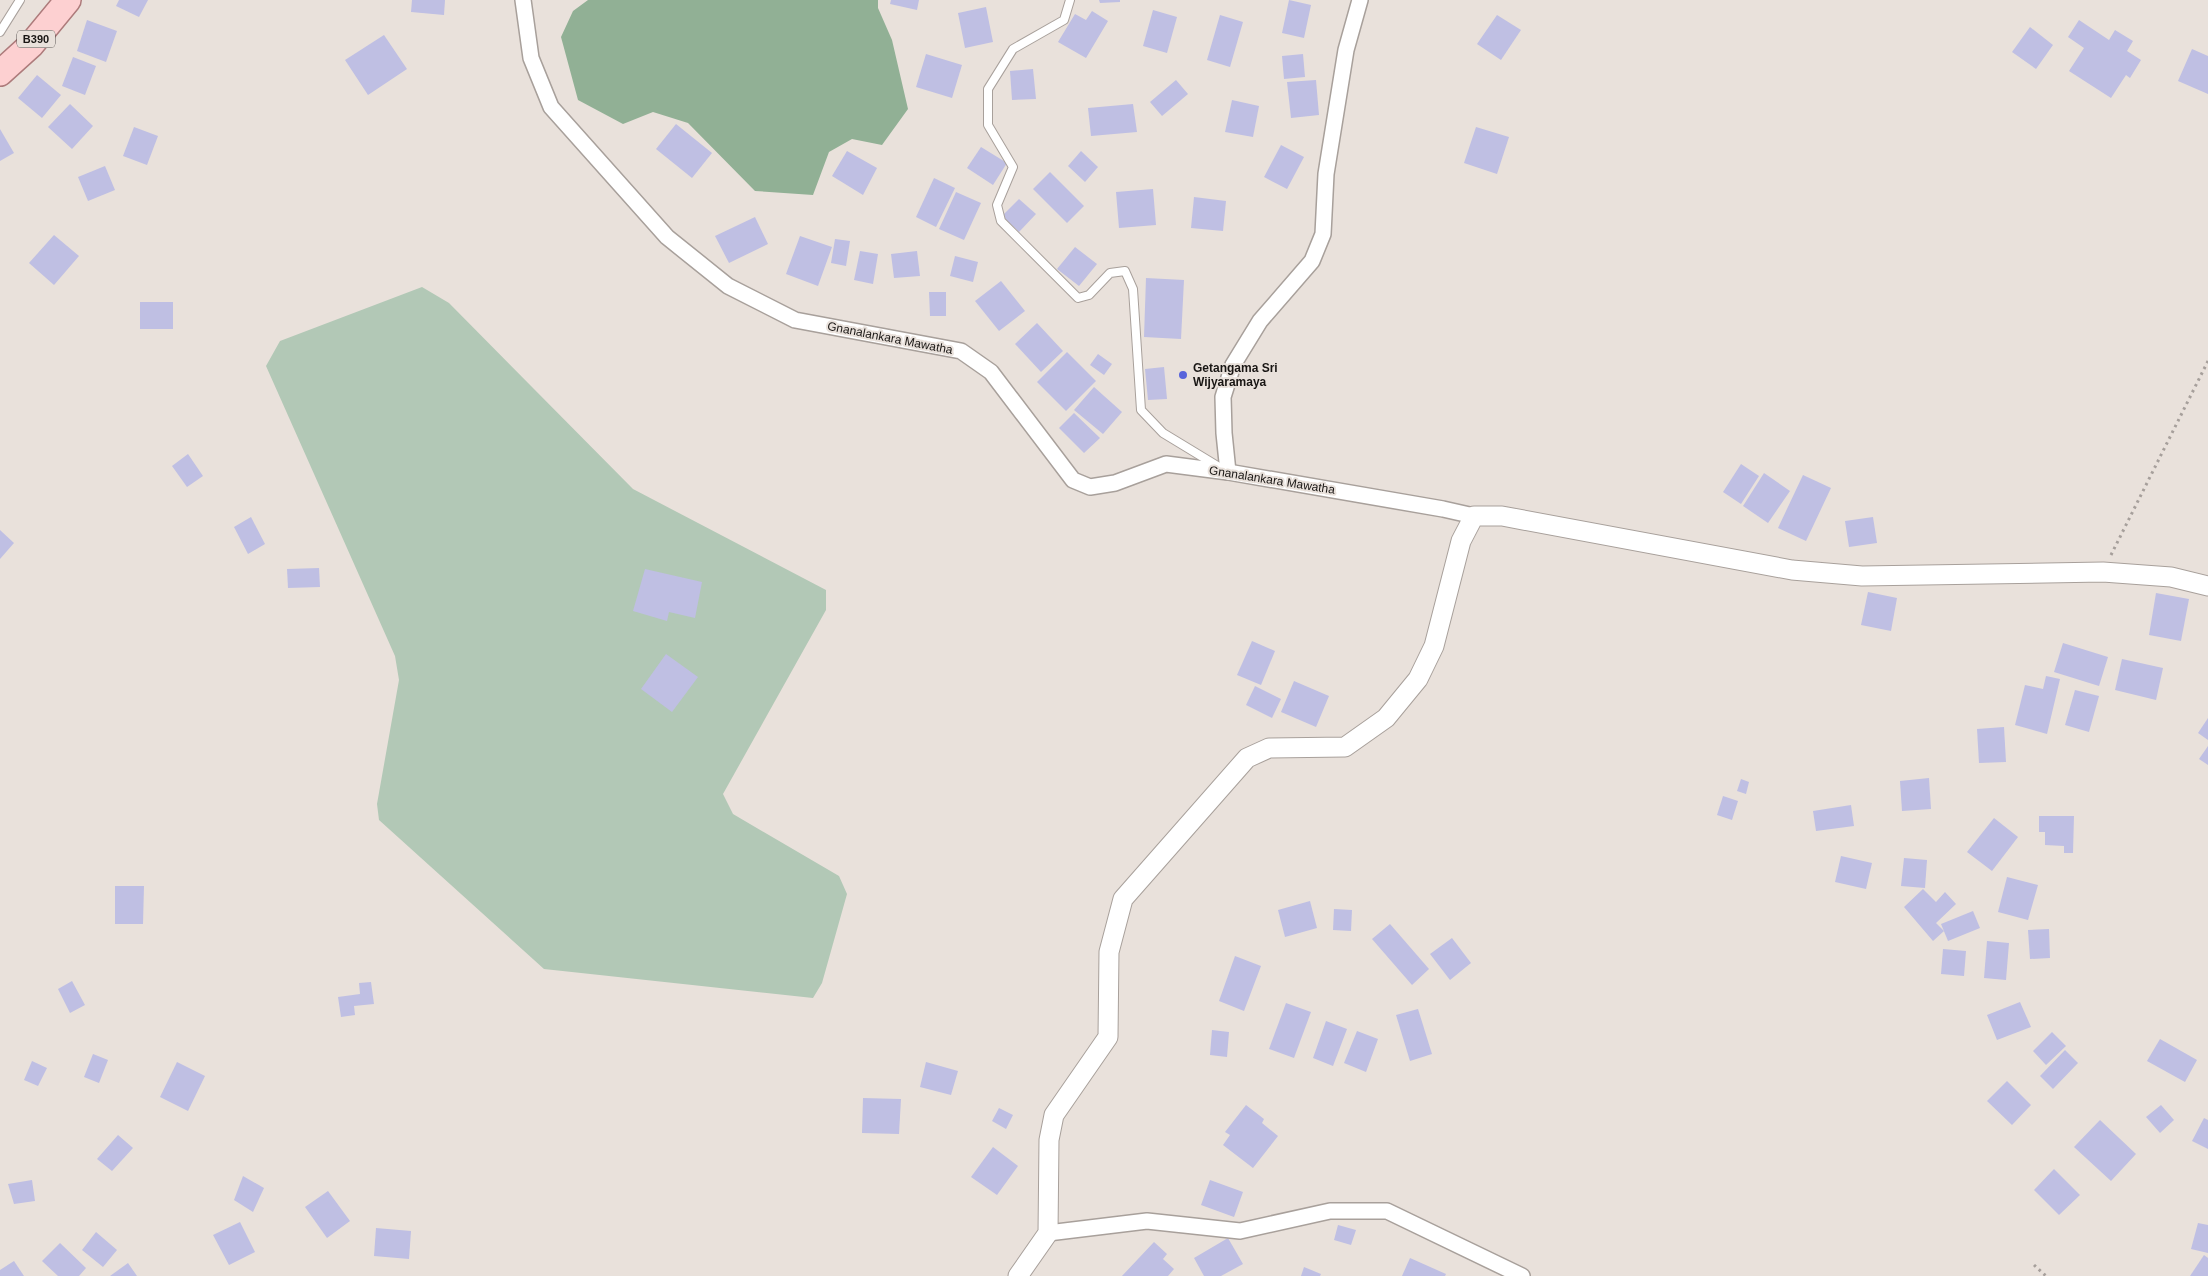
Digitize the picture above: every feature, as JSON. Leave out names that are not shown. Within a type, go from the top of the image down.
[{"type":"main road","name":"B390","points":[[0,73],[30,45],[68,0]]},
{"type":"street","name":"Gnanalankara Mawatha","points":[[523,0],[531,58],[550,107],[667,236],[728,286],[795,320],[961,351],[991,372],[1073,480],[1090,487],[1115,483],[1166,464],[1228,472],[1474,516]]},
{"type":"street","points":[[1228,472],[1223,397],[1233,365],[1260,321],[1312,261],[1323,234],[1326,174],[1346,50],[1360,0]]},
{"type":"street","points":[[1018,1276],[1048,1233],[1048,1140],[1054,1115],[1108,1038],[1109,952],[1123,899],[1247,758],[1269,748],[1345,747],[1386,718],[1418,679],[1434,646],[1461,542],[1474,516],[1502,516],[1792,570],[1862,576],[2103,572],[2171,577],[2208,586]]},
{"type":"street","points":[[1048,1233],[1147,1221],[1240,1231],[1330,1211],[1388,1211],[1522,1276]]},
{"type":"lane","points":[[0,32],[20,0]]},
{"type":"lane","points":[[1070,0],[1064,20],[1013,49],[988,89],[988,125],[1013,167],[997,205],[1001,222],[1078,298],[1089,295],[1110,273],[1125,271],[1133,289],[1141,410],[1163,433],[1228,472]]},
{"type":"path","points":[[2103,572],[2208,361]]},
{"type":"path","points":[[2034,1266],[2046,1276]]},
{"type":"green space","points":[[588,0],[878,0],[878,8],[892,40],[908,109],[882,145],[852,139],[829,152],[813,195],[755,191],[688,123],[653,112],[623,124],[578,100],[561,37],[573,11]]},
{"type":"green space","points":[[422,287],[449,303],[633,489],[826,590],[826,610],[723,794],[733,814],[839,876],[847,894],[822,983],[813,998],[544,969],[379,820],[377,804],[399,680],[395,656],[266,366],[280,341]]},
{"type":"building","points":[[119,0],[148,0],[139,17],[116,6]]},
{"type":"building","points":[[412,0],[445,0],[444,15],[411,12]]},
{"type":"building","points":[[891,0],[919,0],[917,10],[890,4]]},
{"type":"building","points":[[1099,0],[1120,0],[1120,2],[1100,3]]},
{"type":"building","points":[[1289,0],[1311,5],[1304,38],[1282,33]]},
{"type":"building","points":[[986,7],[993,42],[965,48],[958,13]]},
{"type":"building","points":[[1153,10],[1177,17],[1167,53],[1143,46]]},
{"type":"building","points":[[1092,11],[1108,21],[1086,58],[1058,42],[1075,14],[1086,20]]},
{"type":"building","points":[[1220,15],[1243,22],[1230,67],[1207,60]]},
{"type":"building","points":[[1497,15],[1521,30],[1501,60],[1477,44]]},
{"type":"building","points":[[87,20],[117,31],[106,62],[77,51]]},
{"type":"building","points":[[2079,20],[2109,40],[2115,30],[2133,41],[2127,51],[2141,60],[2130,78],[2126,75],[2111,98],[2069,71],[2084,48],[2068,37]]},
{"type":"building","points":[[2030,27],[2053,45],[2036,69],[2012,52]]},
{"type":"building","points":[[384,35],[407,69],[368,95],[345,60]]},
{"type":"building","points":[[2192,49],[2208,56],[2208,94],[2178,81]]},
{"type":"building","points":[[926,54],[962,65],[952,98],[916,87]]},
{"type":"building","points":[[1303,54],[1305,77],[1284,79],[1282,56]]},
{"type":"building","points":[[73,57],[96,66],[85,95],[62,86]]},
{"type":"building","points":[[1033,69],[1036,99],[1012,100],[1010,71]]},
{"type":"building","points":[[37,75],[61,95],[42,118],[18,98]]},
{"type":"building","points":[[1176,80],[1188,94],[1162,116],[1150,102]]},
{"type":"building","points":[[1316,80],[1319,115],[1291,118],[1287,82]]},
{"type":"building","points":[[1232,100],[1259,106],[1253,137],[1225,132]]},
{"type":"building","points":[[70,104],[93,126],[72,149],[48,127]]},
{"type":"building","points":[[1133,104],[1137,132],[1091,136],[1088,108]]},
{"type":"building","points":[[676,124],[712,153],[692,178],[656,149]]},
{"type":"building","points":[[134,127],[158,136],[147,165],[123,156]]},
{"type":"building","points":[[1476,127],[1509,137],[1497,174],[1464,163]]},
{"type":"building","points":[[0,129],[14,153],[0,161]]},
{"type":"building","points":[[1281,145],[1304,157],[1287,189],[1264,177]]},
{"type":"building","points":[[981,147],[1007,163],[993,185],[967,168]]},
{"type":"building","points":[[847,151],[877,168],[863,195],[832,176]]},
{"type":"building","points":[[1081,151],[1098,167],[1085,182],[1068,166]]},
{"type":"building","points":[[105,166],[115,190],[88,201],[78,177]]},
{"type":"building","points":[[1050,172],[1084,206],[1067,223],[1033,189]]},
{"type":"building","points":[[934,178],[955,188],[936,227],[916,217]]},
{"type":"building","points":[[1153,189],[1156,225],[1119,228],[1116,192]]},
{"type":"building","points":[[956,192],[981,203],[964,240],[939,229]]},
{"type":"building","points":[[1194,197],[1226,201],[1223,231],[1191,228]]},
{"type":"building","points":[[1019,199],[1036,214],[1019,232],[1002,216]]},
{"type":"building","points":[[755,217],[768,244],[729,263],[715,236]]},
{"type":"building","points":[[54,235],[79,256],[54,285],[29,263]]},
{"type":"building","points":[[800,236],[832,247],[818,286],[786,274]]},
{"type":"building","points":[[835,239],[850,241],[846,266],[831,263]]},
{"type":"building","points":[[1075,247],[1097,264],[1079,286],[1057,269]]},
{"type":"building","points":[[860,251],[878,254],[873,284],[854,280]]},
{"type":"building","points":[[917,251],[920,276],[894,278],[891,254]]},
{"type":"building","points":[[955,256],[978,262],[973,282],[950,276]]},
{"type":"building","points":[[1146,278],[1184,280],[1181,339],[1144,337]]},
{"type":"building","points":[[1001,281],[1025,311],[999,331],[975,301]]},
{"type":"building","points":[[929,292],[946,292],[946,316],[930,316]]},
{"type":"building","points":[[140,302],[173,302],[173,329],[140,329]]},
{"type":"building","points":[[1037,323],[1063,351],[1041,372],[1015,344]]},
{"type":"building","points":[[1067,352],[1096,381],[1066,411],[1037,382]]},
{"type":"building","points":[[1098,354],[1112,364],[1104,375],[1090,365]]},
{"type":"building","points":[[1164,367],[1167,399],[1148,400],[1145,369]]},
{"type":"building","points":[[1094,387],[1122,412],[1103,434],[1074,410]]},
{"type":"building","points":[[1074,413],[1100,438],[1084,453],[1059,428]]},
{"type":"building","points":[[188,454],[203,476],[187,487],[172,466]]},
{"type":"building","points":[[1741,464],[1759,476],[1741,504],[1723,492]]},
{"type":"building","points":[[1764,473],[1790,491],[1768,523],[1743,506]]},
{"type":"building","points":[[1803,475],[1831,488],[1806,541],[1778,528]]},
{"type":"building","points":[[251,517],[265,544],[248,554],[234,527]]},
{"type":"building","points":[[1873,517],[1877,543],[1849,547],[1845,521]]},
{"type":"building","points":[[0,530],[14,543],[0,559]]},
{"type":"building","points":[[319,568],[320,587],[288,588],[287,569]]},
{"type":"building","points":[[645,569],[702,582],[695,618],[669,612],[667,621],[633,611]]},
{"type":"building","points":[[1868,592],[1897,598],[1891,631],[1861,625]]},
{"type":"building","points":[[2156,593],[2189,599],[2181,641],[2149,635]]},
{"type":"building","points":[[1252,641],[1275,651],[1261,685],[1237,675]]},
{"type":"building","points":[[2063,643],[2108,657],[2099,686],[2054,672]]},
{"type":"building","points":[[666,654],[698,677],[672,712],[641,689]]},
{"type":"building","points":[[2122,659],[2163,668],[2156,700],[2115,690]]},
{"type":"building","points":[[2046,676],[2060,679],[2047,734],[2015,725],[2025,685],[2043,689]]},
{"type":"building","points":[[1294,681],[1329,696],[1316,727],[1281,712]]},
{"type":"building","points":[[1255,686],[1281,699],[1272,718],[1246,705]]},
{"type":"building","points":[[2075,690],[2099,696],[2089,732],[2065,725]]},
{"type":"building","points":[[2208,718],[2208,740],[2198,733]]},
{"type":"building","points":[[2004,727],[2006,762],[1979,763],[1977,729]]},
{"type":"building","points":[[2208,746],[2208,765],[2199,759]]},
{"type":"building","points":[[1929,778],[1931,809],[1902,811],[1900,781]]},
{"type":"building","points":[[1741,779],[1749,782],[1746,794],[1737,791]]},
{"type":"building","points":[[1723,796],[1738,801],[1732,820],[1717,815]]},
{"type":"building","points":[[1851,805],[1854,826],[1816,831],[1813,811]]},
{"type":"building","points":[[2039,816],[2074,816],[2073,853],[2064,853],[2064,846],[2045,845],[2045,832],[2039,832]]},
{"type":"building","points":[[1994,818],[2018,837],[1992,871],[1967,852]]},
{"type":"building","points":[[1841,856],[1872,863],[1866,889],[1835,882]]},
{"type":"building","points":[[1904,858],[1927,860],[1925,888],[1901,886]]},
{"type":"building","points":[[2007,877],[2038,885],[2028,920],[1998,912]]},
{"type":"building","points":[[115,886],[144,886],[143,924],[115,924]]},
{"type":"building","points":[[1923,889],[1936,902],[1945,892],[1956,904],[1936,923],[1944,931],[1933,941],[1904,907]]},
{"type":"building","points":[[1310,901],[1317,928],[1285,937],[1278,910]]},
{"type":"building","points":[[1334,909],[1352,910],[1351,931],[1333,930]]},
{"type":"building","points":[[1973,911],[1980,928],[1948,941],[1941,924]]},
{"type":"building","points":[[1390,924],[1429,969],[1412,985],[1372,939]]},
{"type":"building","points":[[2049,929],[2050,958],[2030,959],[2028,930]]},
{"type":"building","points":[[1452,938],[1471,963],[1450,980],[1430,954]]},
{"type":"building","points":[[1987,941],[2009,943],[2006,980],[1984,978]]},
{"type":"building","points":[[1943,949],[1966,951],[1964,976],[1941,974]]},
{"type":"building","points":[[1235,956],[1261,966],[1244,1011],[1219,1001]]},
{"type":"building","points":[[72,981],[85,1005],[70,1013],[58,989]]},
{"type":"building","points":[[371,982],[374,1004],[354,1006],[355,1015],[341,1017],[338,997],[360,994],[359,983]]},
{"type":"building","points":[[2020,1002],[2031,1027],[1997,1040],[1987,1015]]},
{"type":"building","points":[[1286,1003],[1311,1012],[1294,1058],[1269,1049]]},
{"type":"building","points":[[1418,1009],[1432,1054],[1410,1061],[1396,1015]]},
{"type":"building","points":[[1326,1021],[1347,1029],[1333,1066],[1313,1058]]},
{"type":"building","points":[[1212,1030],[1229,1032],[1227,1057],[1210,1055]]},
{"type":"building","points":[[1357,1031],[1378,1039],[1366,1072],[1344,1063]]},
{"type":"building","points":[[2052,1032],[2066,1046],[2046,1065],[2033,1051]]},
{"type":"building","points":[[2160,1039],[2197,1060],[2185,1082],[2147,1061]]},
{"type":"building","points":[[2065,1050],[2078,1063],[2053,1089],[2040,1076]]},
{"type":"building","points":[[93,1054],[108,1060],[99,1083],[84,1077]]},
{"type":"building","points":[[32,1061],[47,1068],[38,1086],[24,1080]]},
{"type":"building","points":[[177,1062],[205,1076],[188,1111],[160,1097]]},
{"type":"building","points":[[926,1062],[958,1071],[951,1095],[920,1087]]},
{"type":"building","points":[[2007,1081],[2031,1105],[2012,1125],[1987,1101]]},
{"type":"building","points":[[863,1098],[901,1099],[899,1134],[862,1133]]},
{"type":"building","points":[[1246,1105],[1264,1119],[1262,1123],[1278,1136],[1253,1168],[1223,1145],[1230,1135],[1225,1132]]},
{"type":"building","points":[[2161,1105],[2174,1120],[2160,1133],[2146,1117]]},
{"type":"building","points":[[999,1108],[1013,1115],[1006,1129],[992,1121]]},
{"type":"building","points":[[2204,1118],[2208,1120],[2208,1149],[2192,1141]]},
{"type":"building","points":[[2100,1120],[2136,1154],[2111,1181],[2074,1147]]},
{"type":"building","points":[[118,1135],[133,1148],[112,1171],[97,1159]]},
{"type":"building","points":[[993,1147],[1018,1166],[997,1195],[971,1177]]},
{"type":"building","points":[[2054,1169],[2080,1195],[2059,1215],[2034,1190]]},
{"type":"building","points":[[243,1176],[264,1188],[253,1212],[234,1200]]},
{"type":"building","points":[[32,1180],[35,1201],[14,1204],[8,1184]]},
{"type":"building","points":[[1210,1180],[1243,1192],[1234,1217],[1201,1205]]},
{"type":"building","points":[[328,1191],[350,1221],[327,1238],[305,1207]]},
{"type":"building","points":[[240,1222],[255,1252],[229,1265],[213,1235]]},
{"type":"building","points":[[2198,1223],[2208,1225],[2208,1253],[2191,1249]]},
{"type":"building","points":[[1338,1225],[1356,1230],[1351,1245],[1334,1240]]},
{"type":"building","points":[[376,1228],[411,1231],[409,1259],[374,1256]]},
{"type":"building","points":[[96,1232],[117,1250],[103,1267],[82,1250]]},
{"type":"building","points":[[1228,1238],[1243,1264],[1221,1276],[1204,1276],[1194,1258]]},
{"type":"building","points":[[1154,1242],[1167,1254],[1163,1259],[1174,1269],[1168,1276],[1122,1276]]},
{"type":"building","points":[[60,1243],[86,1268],[79,1276],[58,1276],[42,1261]]},
{"type":"building","points":[[2204,1255],[2208,1258],[2208,1276],[2190,1276]]},
{"type":"building","points":[[1410,1258],[1446,1274],[1445,1276],[1402,1276]]},
{"type":"building","points":[[14,1261],[24,1276],[0,1276],[0,1270]]},
{"type":"building","points":[[128,1263],[137,1276],[110,1276]]},
{"type":"building","points":[[1304,1267],[1321,1274],[1320,1276],[1301,1276]]},
{"type":"place","name":"Getangama Sri Wijyaramaya","points":[[1183,375]]}]
